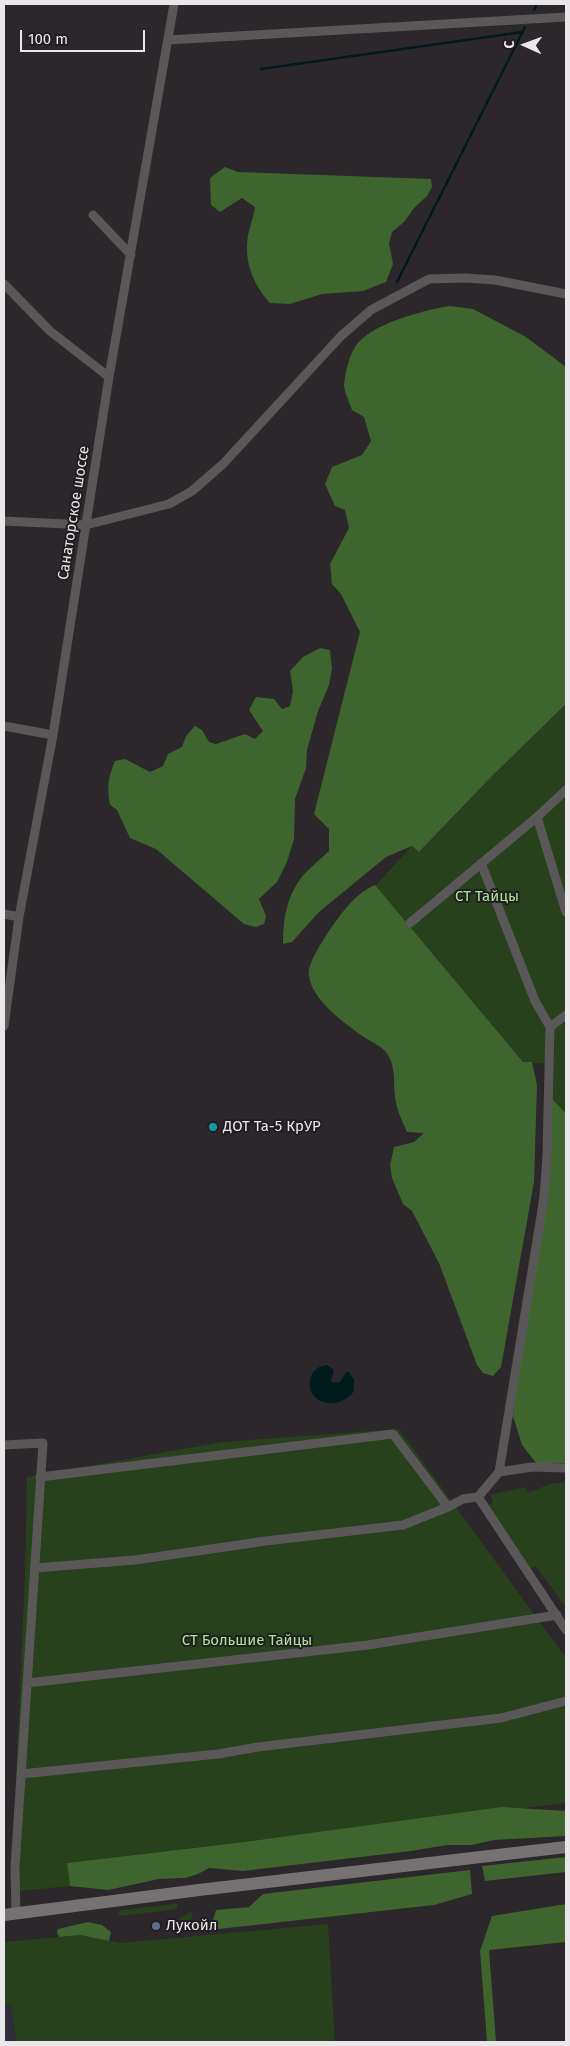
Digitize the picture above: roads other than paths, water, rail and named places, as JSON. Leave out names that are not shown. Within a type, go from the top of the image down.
[{"type":"main road","points":[[10,1914],[566,1847]]},
{"type":"street","name":"Санаторское шоссе","points":[[4,1026],[19,917],[53,735],[109,377],[174,4]]},
{"type":"street","points":[[168,40],[566,17]]},
{"type":"street","points":[[93,215],[131,255]]},
{"type":"street","points":[[4,521],[86,525],[169,504],[192,491],[223,464],[341,336],[371,310],[429,280],[466,278],[495,280],[566,294]]},
{"type":"street","points":[[4,284],[50,331],[109,377]]},
{"type":"street","points":[[4,726],[53,735]]},
{"type":"street","points":[[410,922],[537,817],[566,790]]},
{"type":"street","points":[[537,817],[565,906]]},
{"type":"street","points":[[35,1568],[135,1560],[266,1541],[403,1525],[463,1499],[478,1497],[499,1472],[544,1198],[550,1027],[535,1001],[481,863]]},
{"type":"street","points":[[4,914],[19,917]]},
{"type":"street","points":[[550,1027],[566,1015]]},
{"type":"street","points":[[40,1478],[393,1434],[448,1507]]},
{"type":"street","points":[[4,1445],[43,1443],[15,1867],[10,1914]]},
{"type":"street","points":[[499,1472],[532,1468],[566,1468]]},
{"type":"street","points":[[478,1497],[566,1630]]},
{"type":"street","points":[[27,1683],[358,1646],[557,1616]]},
{"type":"street","points":[[21,1774],[218,1754],[258,1747],[501,1718],[566,1702]]},
{"type":"water","points":[[327,1365],[334,1370],[331,1380],[333,1383],[340,1382],[346,1372],[349,1372],[354,1380],[354,1391],[348,1398],[340,1402],[324,1402],[317,1399],[312,1393],[310,1379],[313,1372],[319,1367]]},
{"type":"waterway","points":[[534,10],[537,4]]},
{"type":"waterway","points":[[397,282],[525,27]]},
{"type":"waterway","points":[[261,69],[523,32]]},
{"type":"place","name":"ДОТ Та-5 КрУР","points":[[213,1127]]},
{"type":"place","name":"Лукойл","points":[[156,1926]]},
{"type":"park label","name":"СТ Тайцы","points":[[487,897]]},
{"type":"park label","name":"СТ Большие Тайцы","points":[[247,1641]]}]
